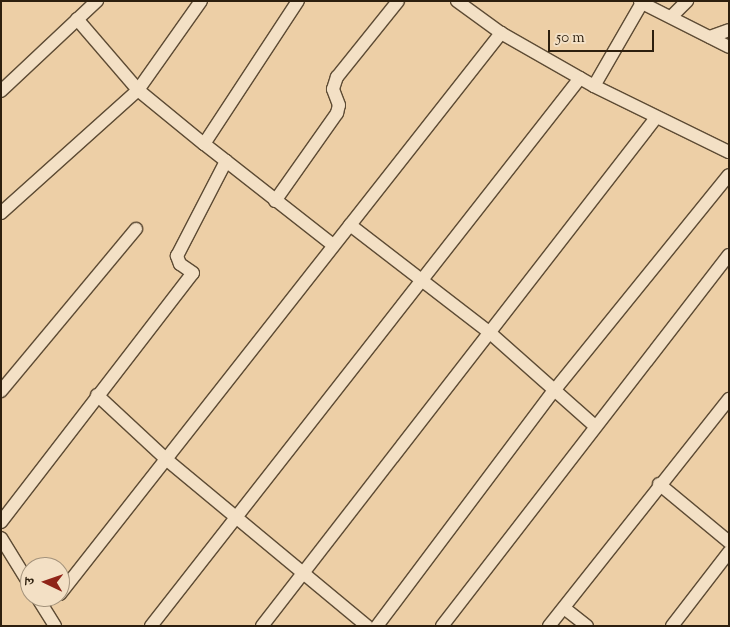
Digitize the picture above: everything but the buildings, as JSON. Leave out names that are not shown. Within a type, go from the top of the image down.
[{"type":"street","points":[[1,90],[98,1]]},
{"type":"street","points":[[1,213],[138,90],[201,1]]},
{"type":"street","points":[[275,201],[337,113],[339,105],[333,84],[337,77],[398,1]]},
{"type":"street","points":[[457,1],[501,33],[594,86],[655,119],[729,152]]},
{"type":"street","points":[[671,17],[687,1]]},
{"type":"street","points":[[594,86],[641,2],[729,47]]},
{"type":"street","points":[[204,144],[292,3]]},
{"type":"street","points":[[77,19],[138,90],[275,201],[333,245]]},
{"type":"street","points":[[710,37],[729,30]]},
{"type":"street","points":[[70,582],[168,460],[333,245],[501,33]]},
{"type":"street","points":[[151,626],[234,516],[580,78]]},
{"type":"street","points":[[262,626],[655,119]]},
{"type":"street","points":[[1,522],[97,395],[193,273],[180,264],[178,256],[226,161]]},
{"type":"street","points":[[377,626],[553,392],[729,175]]},
{"type":"street","points":[[350,225],[488,332],[553,392],[595,426]]},
{"type":"street","points":[[1,391],[136,229]]},
{"type":"street","points":[[442,626],[595,426],[727,263]]},
{"type":"street","points":[[97,395],[168,460],[367,626]]},
{"type":"street","points":[[549,626],[659,484],[729,399]]},
{"type":"street","points":[[659,484],[729,542]]},
{"type":"street","points":[[1,538],[20,569]]},
{"type":"street","points":[[672,626],[729,552]]},
{"type":"street","points":[[44,607],[55,626]]},
{"type":"street","points":[[46,611],[49,607]]},
{"type":"street","points":[[564,608],[587,626]]}]
